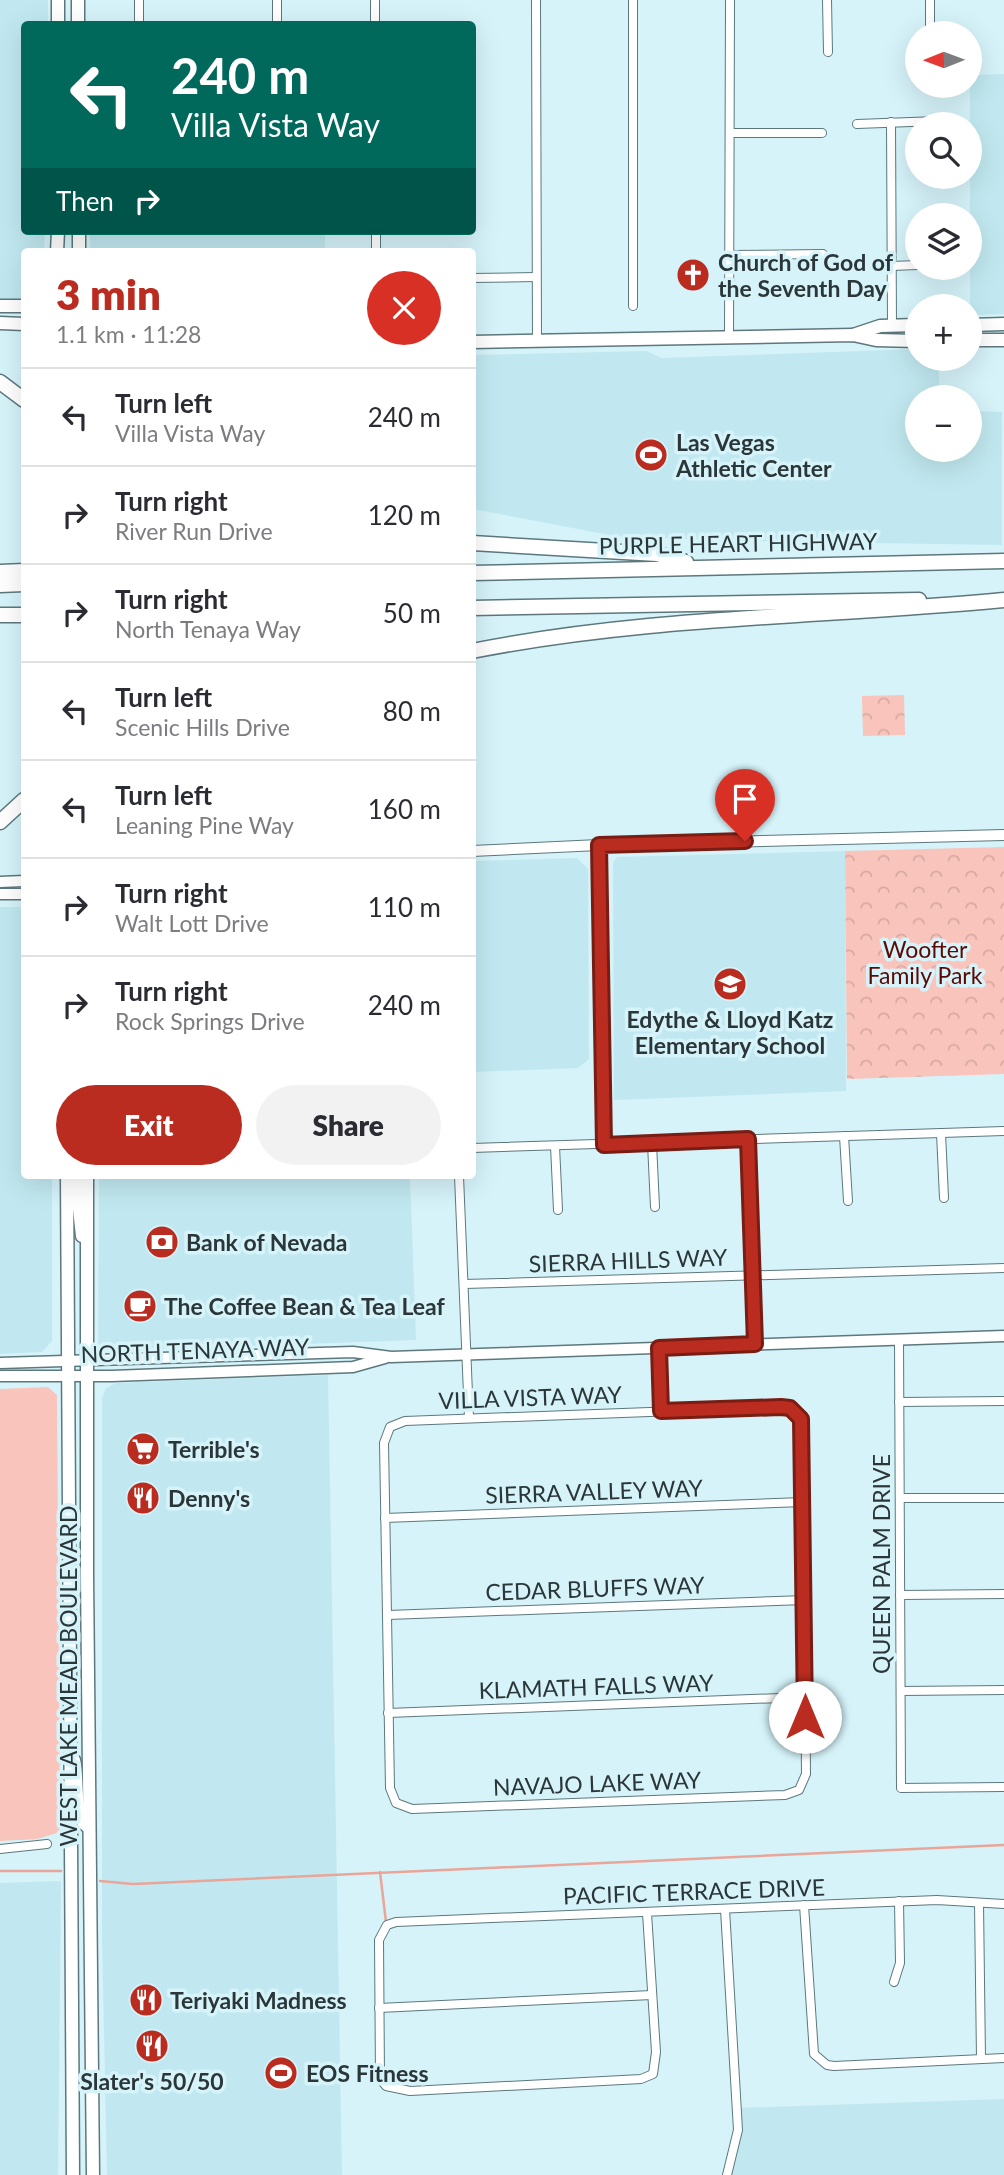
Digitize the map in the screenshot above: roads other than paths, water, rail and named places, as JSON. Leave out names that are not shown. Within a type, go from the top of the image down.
[{"type":"highway","points":[[0,382],[21,398]]},
{"type":"highway","points":[[476,543],[657,554],[700,566]]},
{"type":"highway","name":"PURPLE HEART HIGHWAY","points":[[476,573],[1004,561]]},
{"type":"highway","points":[[0,572],[21,571]]},
{"type":"highway","points":[[0,585],[21,584]]},
{"type":"highway","points":[[476,608],[1004,599]]},
{"type":"highway","points":[[476,650],[578,635],[737,618],[903,610],[1004,599]]},
{"type":"highway","points":[[0,615],[21,615]]},
{"type":"highway","points":[[0,822],[21,803]]},
{"type":"main road","points":[[58,0],[58,21]]},
{"type":"main road","points":[[0,306],[21,306]]},
{"type":"main road","points":[[0,323],[21,324]]},
{"type":"main road","points":[[982,325],[1004,324]]},
{"type":"main road","points":[[853,335],[880,326],[905,326]]},
{"type":"main road","points":[[476,342],[853,335],[876,340],[905,341]]},
{"type":"main road","points":[[982,340],[1004,340]]},
{"type":"main road","points":[[0,882],[21,881]]},
{"type":"main road","points":[[0,894],[21,894]]},
{"type":"main road","name":"WEST LAKE MEAD BOULEVARD","points":[[69,1179],[67,1375],[73,2175]]},
{"type":"main road","points":[[73,1179],[76,1181],[77,1214],[87,1260]]},
{"type":"main road","name":"WEST LAKE MEAD BOULEVARD","points":[[87,1179],[89,1915],[93,2175]]},
{"type":"main road","name":"NORTH TENAYA WAY","points":[[0,1363],[353,1352],[391,1357],[1004,1336]]},
{"type":"main road","points":[[319,1368],[322,1361],[353,1352]]},
{"type":"main road","points":[[257,1370],[301,1360],[306,1353]]},
{"type":"main road","name":"NORTH TENAYA WAY","points":[[0,1376],[89,1376],[353,1367],[391,1357]]},
{"type":"main road","points":[[69,1575],[87,1575]]},
{"type":"main road","points":[[69,1742],[78,1775],[80,1817],[89,1828]]},
{"type":"main road","points":[[70,1846],[75,1834],[81,1835],[82,1899],[89,1915]]},
{"type":"main road","points":[[71,1967],[83,2021],[90,2023]]},
{"type":"main road","points":[[72,2128],[92,2130]]},
{"type":"street","points":[[139,0],[139,21]]},
{"type":"street","points":[[277,0],[277,21]]},
{"type":"street","points":[[375,0],[375,21]]},
{"type":"street","points":[[536,0],[537,341]]},
{"type":"street","points":[[633,0],[633,306]]},
{"type":"street","points":[[729,337],[730,0]]},
{"type":"street","points":[[827,0],[828,52]]},
{"type":"street","points":[[930,0],[930,21]]},
{"type":"street","points":[[891,122],[892,326]]},
{"type":"street","points":[[857,124],[905,122]]},
{"type":"street","points":[[730,133],[822,132]]},
{"type":"street","points":[[730,255],[823,254]]},
{"type":"street","points":[[892,265],[905,265]]},
{"type":"street","points":[[476,278],[536,277]]},
{"type":"street","points":[[476,851],[599,845],[1004,835]]},
{"type":"street","points":[[599,845],[604,1145]]},
{"type":"street","points":[[476,1148],[1004,1131]]},
{"type":"street","points":[[941,1133],[944,1198]]},
{"type":"street","points":[[844,1136],[848,1201]]},
{"type":"street","points":[[748,1139],[755,1344]]},
{"type":"street","points":[[652,1143],[655,1207]]},
{"type":"street","points":[[555,1146],[558,1210]]},
{"type":"street","points":[[459,1179],[469,1419]]},
{"type":"street","name":"SIERRA HILLS WAY","points":[[464,1284],[1004,1268]]},
{"type":"street","name":"QUEEN PALM DRIVE","points":[[899,1339],[901,1788],[1004,1787]]},
{"type":"street","points":[[659,1348],[661,1411]]},
{"type":"street","points":[[900,1402],[1004,1401]]},
{"type":"street","name":"VILLA VISTA WAY","points":[[385,1518],[384,1443],[390,1427],[405,1421],[661,1411],[781,1407],[797,1414],[803,1428],[803,1502]]},
{"type":"street","points":[[900,1498],[1004,1498]]},
{"type":"street","points":[[803,1502],[805,1697]]},
{"type":"street","name":"SIERRA VALLEY WAY","points":[[385,1518],[803,1502]]},
{"type":"street","points":[[385,1518],[388,1713]]},
{"type":"street","points":[[900,1595],[1004,1594]]},
{"type":"street","name":"CEDAR BLUFFS WAY","points":[[387,1615],[805,1600]]},
{"type":"street","points":[[901,1691],[1004,1690]]},
{"type":"street","name":"KLAMATH FALLS WAY","points":[[388,1713],[805,1697]]},
{"type":"street","name":"NAVAJO LAKE WAY","points":[[388,1713],[390,1788],[396,1804],[412,1809],[785,1795],[799,1790],[806,1774],[805,1697]]},
{"type":"street","points":[[0,1849],[47,1844]]},
{"type":"street","points":[[894,1982],[900,1963],[899,1901]]},
{"type":"street","name":"PACIFIC TERRACE DRIVE","points":[[379,2008],[379,1940],[387,1926],[396,1922],[899,1901],[1004,1904]]},
{"type":"street","points":[[979,1903],[981,2059]]},
{"type":"street","points":[[804,1905],[814,2054],[820,2061],[834,2066],[1004,2058]]},
{"type":"street","points":[[725,1909],[738,2130],[727,2175]]},
{"type":"street","points":[[647,1913],[656,2052],[653,2074],[641,2079],[410,2091],[386,2087],[379,2073],[379,2008],[652,1995]]},
{"type":"waterway","points":[[100,1881],[133,1884],[1004,1845]]},
{"type":"waterway","points":[[0,1871],[61,1871]]},
{"type":"waterway","points":[[380,1872],[386,1922]]},
{"type":"place","name":"Church of God of the Seventh Day","points":[[693,275]]},
{"type":"place","name":"Las Vegas Athletic Center","points":[[651,455]]},
{"type":"place","name":"Edythe & Lloyd Katz Elementary School","points":[[730,984]]},
{"type":"place","name":"Bank of Nevada","points":[[162,1242]]},
{"type":"place","name":"The Coffee Bean & Tea Leaf","points":[[140,1306]]},
{"type":"place","name":"Terrible's","points":[[143,1449]]},
{"type":"place","name":"Denny's","points":[[143,1498]]},
{"type":"place","name":"Teriyaki Madness","points":[[146,2000]]},
{"type":"place","name":"Slater's 50/50","points":[[152,2046]]},
{"type":"place","name":"EOS Fitness","points":[[281,2073]]},
{"type":"park label","name":"Woofter Family Park","points":[[925,962]]}]
